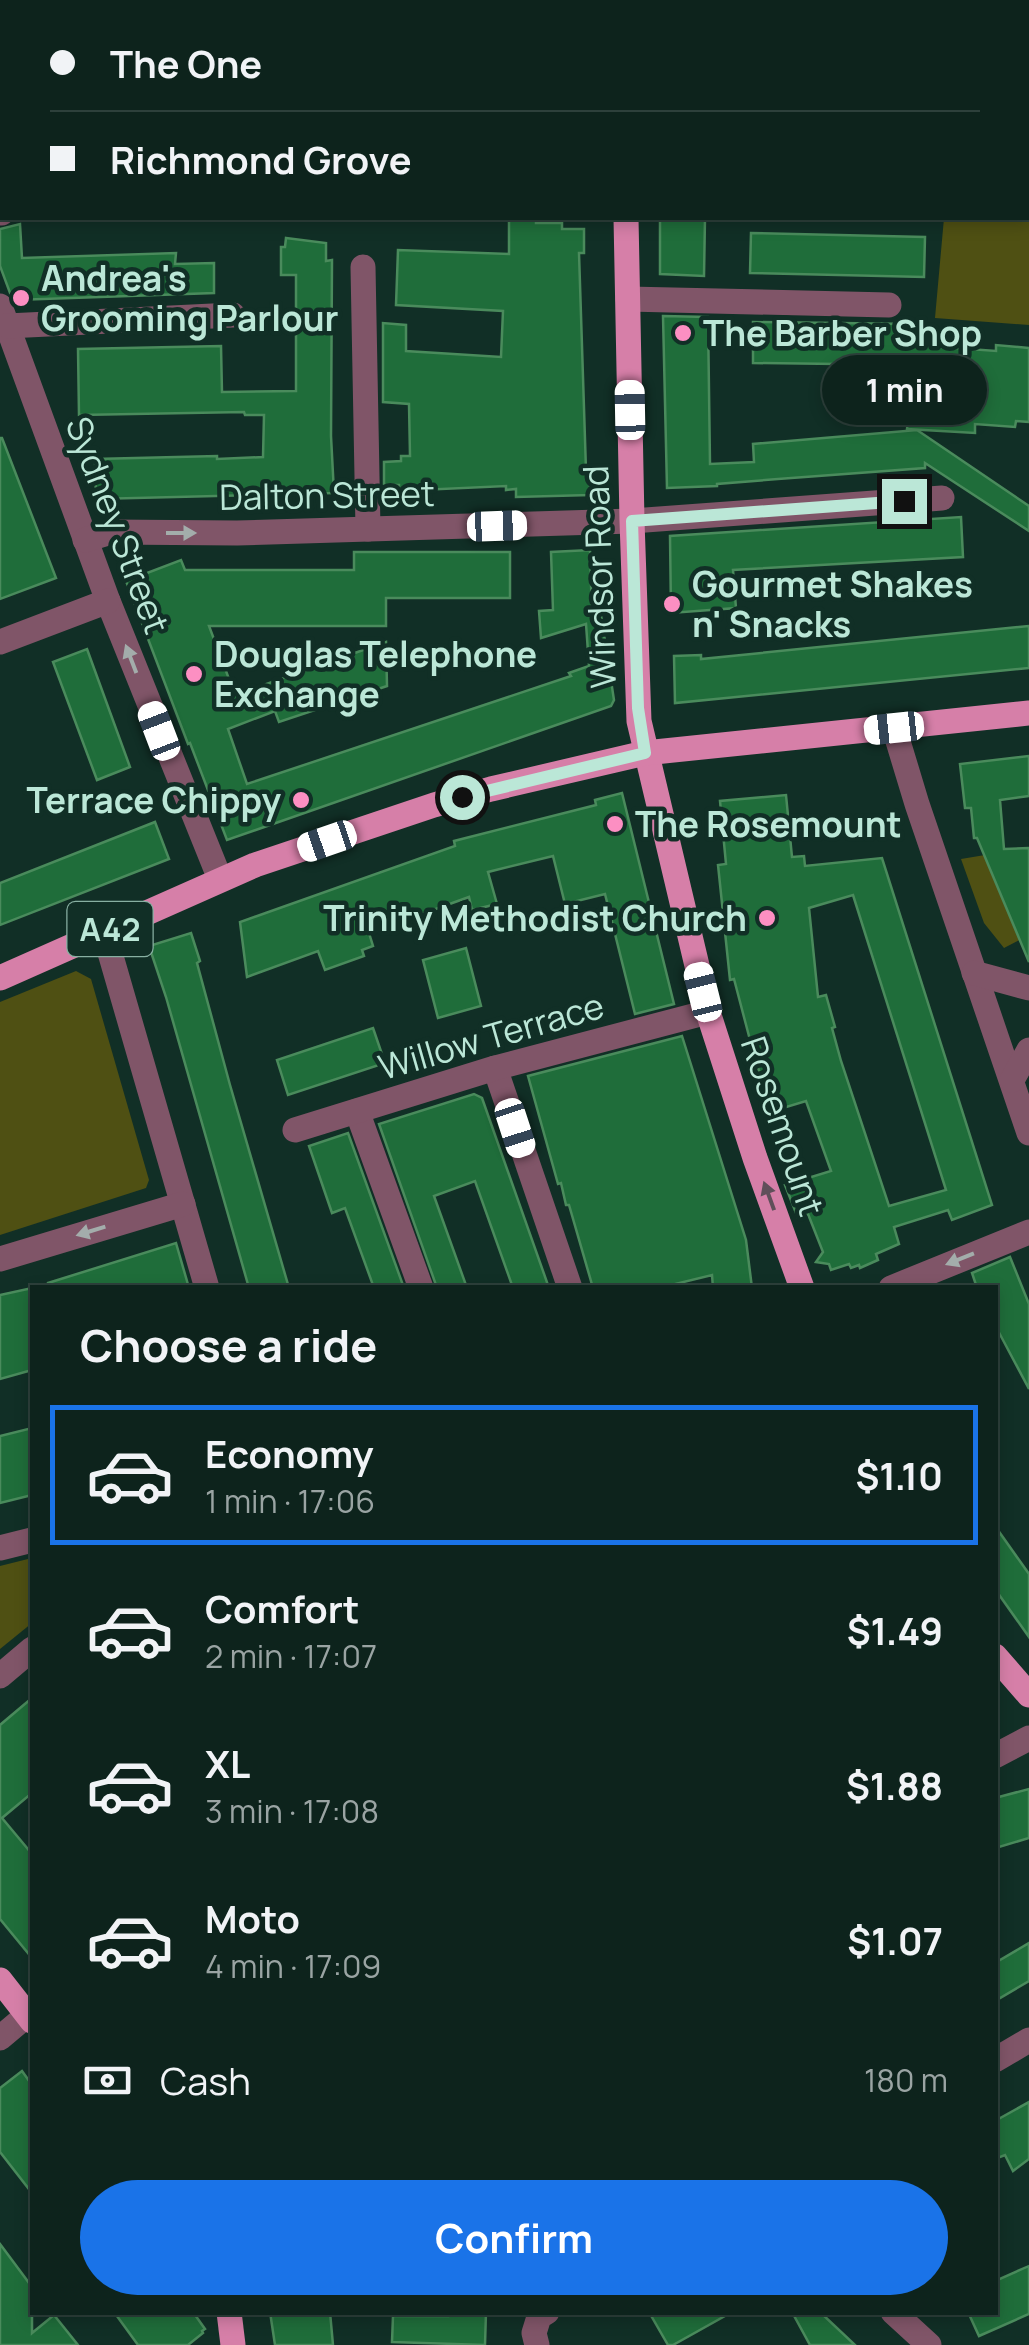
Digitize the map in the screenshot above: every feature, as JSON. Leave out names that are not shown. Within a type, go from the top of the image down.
[{"type":"main road","name":"Windsor Road","points":[[626,220],[638,708],[645,753]]},
{"type":"main road","name":"A42","points":[[0,978],[220,879],[434,804],[645,753],[1029,713]]},
{"type":"main road","name":"Rosemount","points":[[645,753],[708,1012],[801,1285]]},
{"type":"main road","points":[[998,1659],[1029,1695]]},
{"type":"main road","points":[[0,1980],[30,2015]]},
{"type":"main road","points":[[229,2315],[233,2345]]},
{"type":"street","points":[[363,267],[368,529]]},
{"type":"street","points":[[628,299],[889,305]]},
{"type":"street","points":[[4,327],[233,315]]},
{"type":"street","name":"Sydney Street","points":[[4,327],[220,879]]},
{"type":"street","name":"Dalton Street","points":[[85,540],[111,532],[237,534],[632,521],[942,498]]},
{"type":"street","points":[[0,642],[108,601]]},
{"type":"street","points":[[894,728],[1029,1133]]},
{"type":"street","points":[[104,932],[206,1285]]},
{"type":"street","points":[[974,973],[1029,988]]},
{"type":"street","name":"Willow Terrace","points":[[295,1130],[494,1068],[708,1012]]},
{"type":"street","points":[[1012,1080],[1029,1050]]},
{"type":"street","points":[[494,1068],[569,1285]]},
{"type":"street","points":[[357,1111],[420,1285]]},
{"type":"street","points":[[0,1259],[183,1204]]},
{"type":"street","points":[[897,1285],[1029,1232]]},
{"type":"street","points":[[0,1548],[30,1540]]},
{"type":"street","points":[[0,1676],[30,1651]]},
{"type":"street","points":[[998,1754],[1029,1738]]},
{"type":"street","points":[[0,2038],[30,2017]]},
{"type":"street","points":[[998,2058],[1029,2040]]},
{"type":"street","points":[[537,2345],[534,2332],[542,2315]]},
{"type":"street","points":[[896,2315],[928,2345]]},
{"type":"shaded area","points":[[944,220],[1029,220],[1029,325],[935,318]]},
{"type":"shaded area","points":[[985,855],[1016,932],[1029,935],[1004,948],[984,923],[961,859]]},
{"type":"shaded area","points":[[76,971],[91,979],[149,1180],[146,1188],[0,1235],[0,1002]]},
{"type":"shaded area","points":[[30,1558],[30,1625],[0,1649],[0,1566]]},
{"type":"building","points":[[509,220],[562,223],[562,229],[584,229],[584,253],[579,253],[590,495],[516,497],[516,489],[506,490],[506,486],[399,491],[399,485],[384,485],[384,462],[410,456],[409,404],[383,402],[383,323],[406,325],[406,351],[501,357],[503,311],[396,305],[398,250],[509,254]]},
{"type":"building","points":[[660,220],[705,220],[704,276],[660,274]]},
{"type":"building","points":[[20,224],[22,258],[176,253],[175,264],[214,263],[214,293],[15,300],[0,266],[0,229]]},
{"type":"building","points":[[751,233],[925,237],[924,277],[750,273]]},
{"type":"building","points":[[286,238],[326,243],[326,261],[332,260],[334,493],[96,499],[95,459],[263,457],[264,415],[79,415],[78,349],[221,346],[222,392],[296,391],[296,275],[281,275],[281,247],[285,247]]},
{"type":"building","points":[[663,316],[708,317],[710,464],[754,462],[753,444],[917,430],[1029,506],[1029,531],[925,463],[925,468],[667,488]]},
{"type":"building","points":[[753,322],[914,324],[914,345],[996,351],[996,345],[1029,348],[1029,422],[1016,421],[1015,427],[975,424],[975,433],[907,429],[914,365],[753,363]]},
{"type":"building","points":[[0,438],[56,578],[0,599]]},
{"type":"building","points":[[961,517],[963,557],[733,570],[736,608],[671,613],[670,536]]},
{"type":"building","points":[[590,550],[592,616],[601,615],[614,700],[611,706],[227,840],[126,581],[181,560],[185,570],[354,570],[354,552],[510,552],[510,598],[386,598],[386,626],[209,626],[235,695],[386,642],[387,686],[279,722],[275,711],[228,729],[247,784],[571,676],[569,673],[589,666],[586,624],[541,638],[539,611],[553,610],[551,552]]},
{"type":"building","points":[[1029,626],[1029,668],[675,703],[674,656],[701,655],[701,659]]},
{"type":"building","points":[[87,649],[130,767],[97,780],[53,662]]},
{"type":"building","points":[[1029,756],[1029,796],[1000,800],[1004,849],[1029,848],[1029,962],[974,838],[971,808],[965,808],[960,764]]},
{"type":"building","points":[[622,793],[674,1004],[635,1014],[605,894],[565,904],[553,856],[488,872],[497,904],[472,910],[469,897],[369,933],[373,946],[362,950],[364,956],[325,970],[318,951],[247,977],[240,922],[455,846],[454,841],[596,805],[595,800]]},
{"type":"building","points":[[786,795],[792,857],[804,856],[805,866],[882,858],[992,1205],[952,1220],[948,1210],[894,1227],[899,1244],[876,1254],[878,1260],[860,1268],[851,1268],[849,1264],[831,1270],[829,1264],[816,1262],[823,1252],[808,1214],[798,1218],[785,1185],[831,1171],[806,1101],[773,1111],[734,979],[730,980],[718,865],[726,864],[720,801]],"holes":[[[853,895],[946,1190],[889,1206],[841,1061],[826,995],[818,997],[809,908]]]},
{"type":"building","points":[[155,822],[169,859],[0,925],[0,883]]},
{"type":"building","points":[[191,933],[288,1285],[248,1285],[149,946]]},
{"type":"building","points":[[466,948],[481,1006],[438,1018],[423,960]]},
{"type":"building","points":[[373,1028],[385,1063],[288,1095],[277,1060]]},
{"type":"building","points":[[682,1036],[746,1240],[752,1285],[713,1285],[712,1275],[671,1285],[592,1285],[569,1205],[561,1183],[558,1184],[528,1076]]},
{"type":"building","points":[[474,1094],[482,1098],[548,1285],[512,1285],[475,1181],[434,1196],[466,1285],[436,1285],[379,1124]]},
{"type":"building","points":[[348,1133],[403,1285],[373,1285],[345,1208],[332,1213],[309,1146]]},
{"type":"building","points":[[176,1243],[188,1285],[48,1285]]},
{"type":"building","points":[[1010,1257],[1029,1304],[1029,1389],[998,1331],[998,1285],[976,1285],[972,1273]]},
{"type":"building","points":[[30,1288],[30,1371],[0,1379],[0,1295]]},
{"type":"building","points":[[30,1428],[30,1496],[0,1503],[0,1436]]},
{"type":"building","points":[[998,1530],[1029,1574],[1029,1637],[998,1593]]},
{"type":"building","points":[[30,1700],[30,1795],[2,1818],[30,1852],[30,1956],[0,1919],[0,1725]]},
{"type":"building","points":[[1029,1789],[1029,1838],[999,1847],[998,1797]]},
{"type":"building","points":[[1029,1943],[1029,1981],[998,1999],[998,1961]]},
{"type":"building","points":[[22,2071],[30,2082],[30,2190],[0,2152],[0,2088]]},
{"type":"building","points":[[1029,2102],[1029,2159],[1013,2171],[1005,2155],[998,2158],[998,2119]]},
{"type":"building","points":[[0,2244],[30,2284],[32,2333],[54,2315],[78,2345],[0,2345]]},
{"type":"building","points":[[1029,2266],[1029,2314],[979,2336],[969,2315],[998,2315],[998,2280]]},
{"type":"building","points":[[116,2315],[195,2315],[205,2329],[188,2345],[138,2345]]},
{"type":"building","points":[[270,2315],[330,2315],[333,2345],[275,2345]]},
{"type":"building","points":[[486,2315],[485,2345],[392,2342],[393,2316]]},
{"type":"building","points":[[651,2315],[727,2315],[673,2345],[668,2345]]},
{"type":"building","points":[[794,2315],[823,2315],[855,2345],[810,2345]]},
{"type":"place","name":"Andrea's Grooming Parlour","points":[[21,298]]},
{"type":"place","name":"The Barber Shop","points":[[683,333]]},
{"type":"place","name":"Gourmet Shakes n' Snacks","points":[[672,604]]},
{"type":"place","name":"Douglas Telephone Exchange","points":[[194,674]]},
{"type":"place","name":"Terrace Chippy","points":[[301,800]]},
{"type":"place","name":"The Rosemount","points":[[615,824]]},
{"type":"place","name":"Trinity Methodist Church","points":[[767,918]]},
{"type":"route","points":[[462,797],[645,753],[638,708],[632,521],[904,501]]}]
